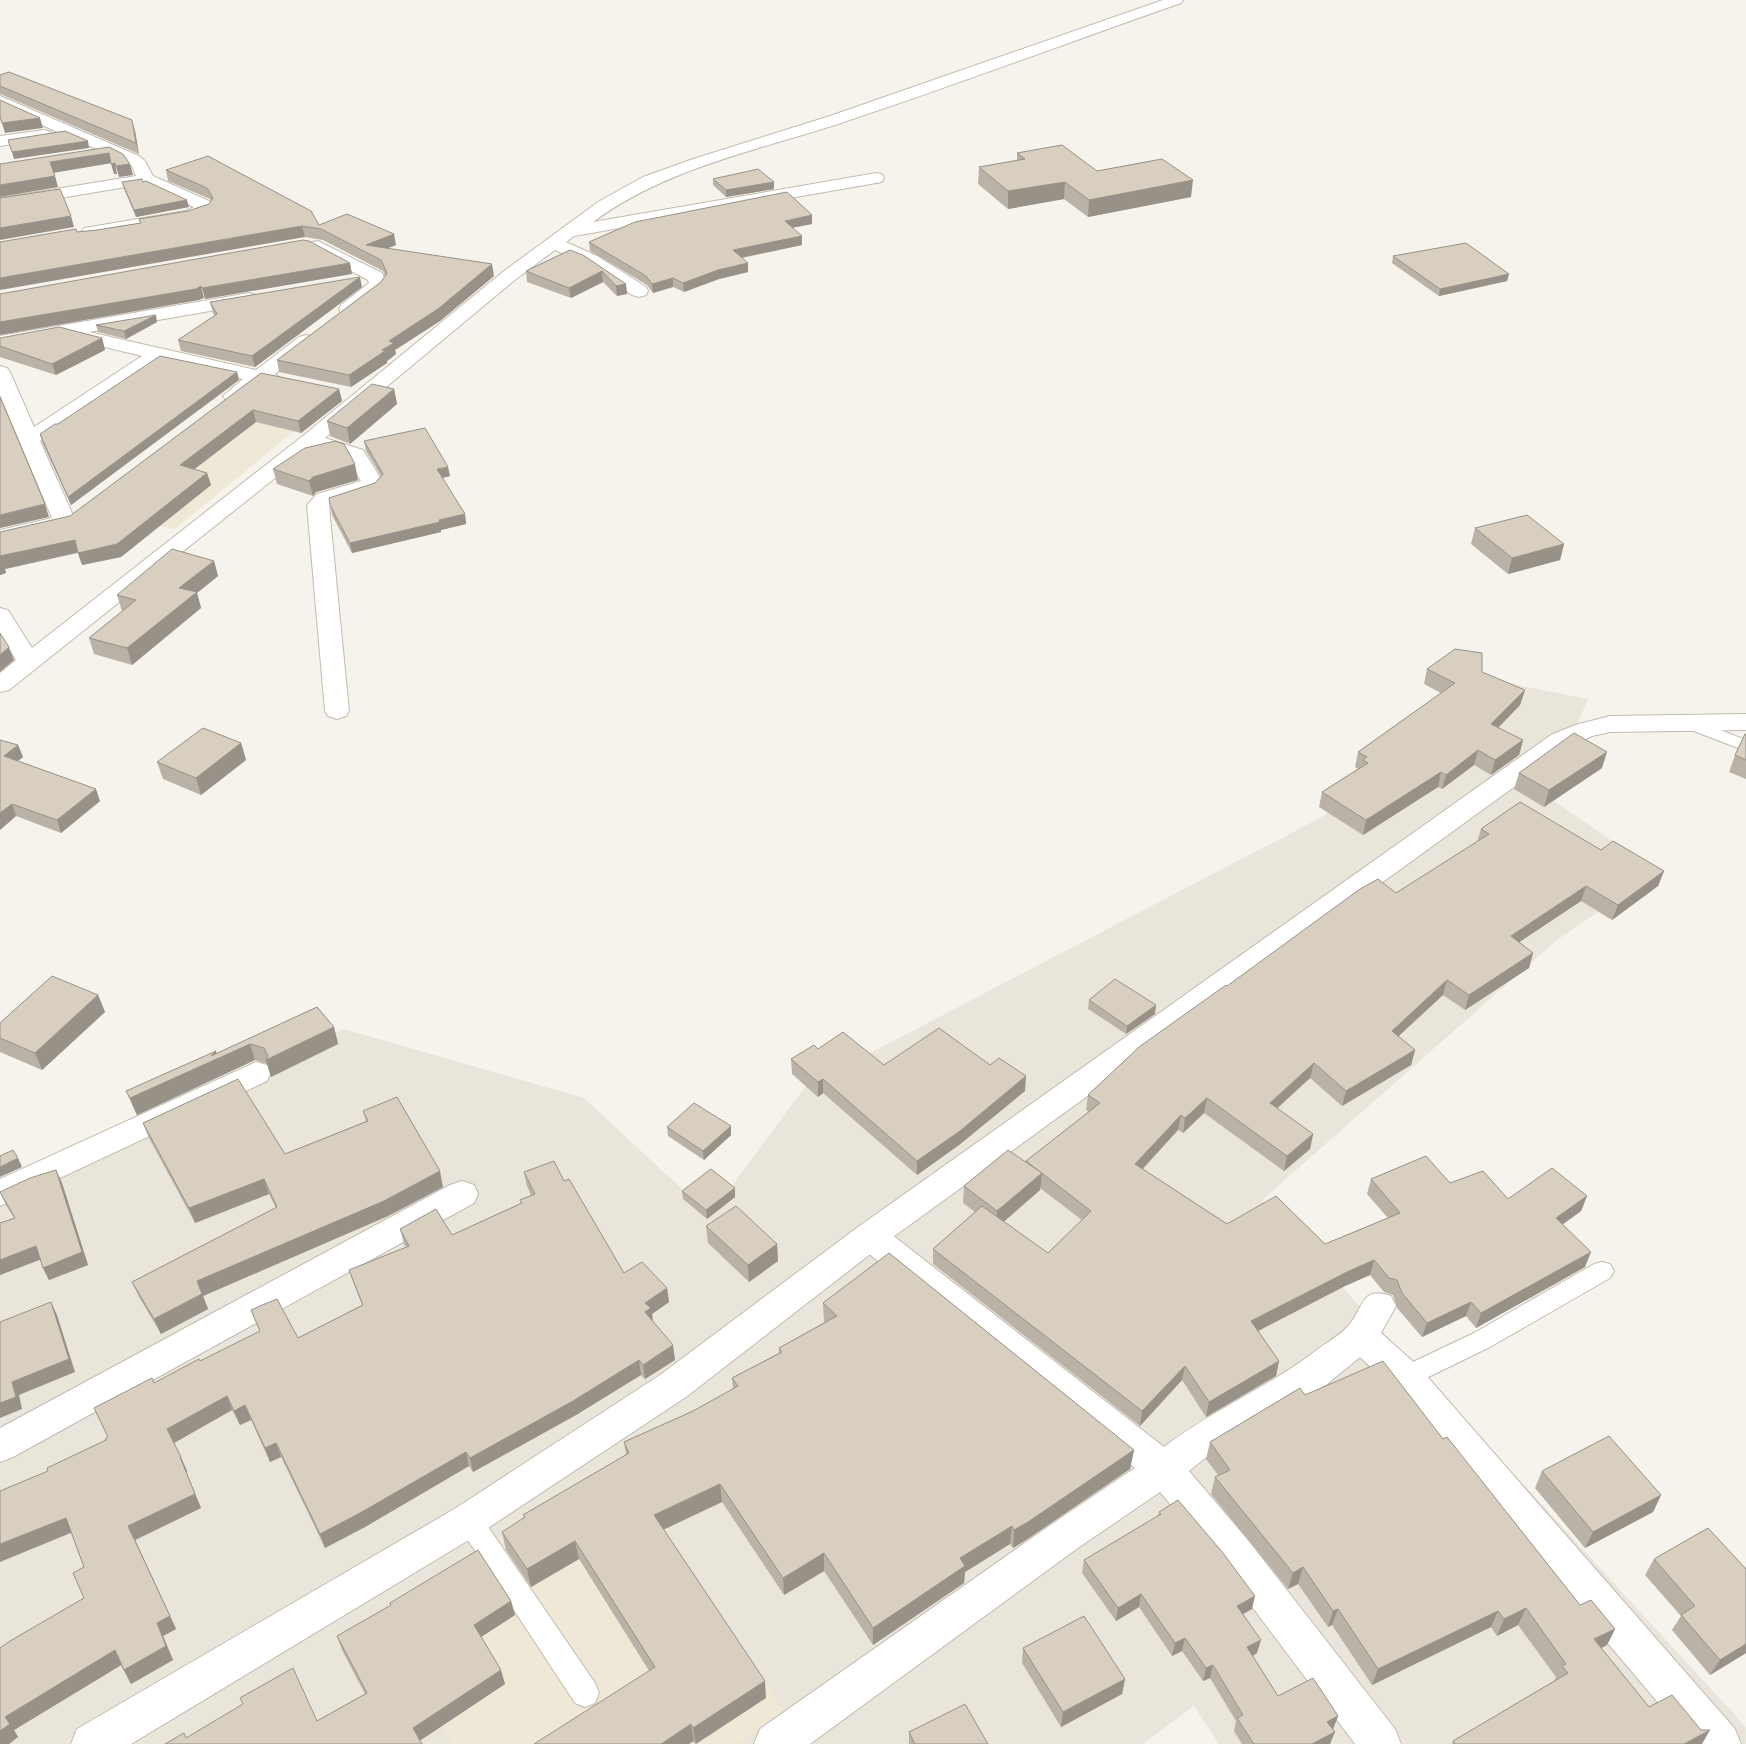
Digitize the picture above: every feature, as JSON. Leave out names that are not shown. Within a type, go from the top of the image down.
[{"type":"street","points":[[0,685],[311,439],[350,395],[561,237],[611,202],[649,181],[691,165],[833,120],[1176,0]]},
{"type":"street","points":[[0,100],[133,159],[139,164],[146,179]]},
{"type":"street","points":[[0,117],[27,112]]},
{"type":"street","points":[[0,142],[68,131]]},
{"type":"street","points":[[85,155],[113,151]]},
{"type":"street","points":[[561,237],[876,178]]},
{"type":"street","points":[[0,203],[146,179],[204,205],[205,209],[190,215],[76,234]]},
{"type":"street","points":[[561,237],[591,260],[639,291]]},
{"type":"street","points":[[220,405],[376,288],[378,283],[376,277],[317,246],[298,244]]},
{"type":"street","points":[[347,282],[376,277]]},
{"type":"street","points":[[0,342],[271,295]]},
{"type":"street","points":[[60,332],[157,355],[286,382]]},
{"type":"street","points":[[29,439],[157,355]]},
{"type":"street","points":[[0,372],[29,439],[73,516],[0,537]]},
{"type":"street","points":[[311,439],[356,454],[372,482],[368,486],[325,499],[318,505],[338,711]]},
{"type":"street","points":[[0,615],[29,662]]},
{"type":"street","points":[[92,1744],[469,1520],[673,1386],[870,1236],[1560,741],[1584,730],[1610,724],[1746,722]]},
{"type":"street","points":[[0,1193],[256,1072]]},
{"type":"street","points":[[0,1446],[462,1194]]},
{"type":"street","points":[[870,1236],[1164,1469],[1234,1552],[1380,1744]]},
{"type":"street","points":[[775,1744],[1054,1544],[1164,1469],[1196,1444],[1313,1374],[1370,1321],[1404,1377],[1720,1744]]},
{"type":"lane","points":[[1689,723],[1746,746]]},
{"type":"lane","points":[[1404,1377],[1482,1340],[1602,1271]]},
{"type":"lane","points":[[469,1520],[585,1693]]},
{"type":"shaded area","points":[[261,383],[332,400],[175,529],[87,513]]},
{"type":"shaded area","points":[[1495,681],[1588,699],[1547,796],[1657,872],[1557,940],[1262,1200],[1746,1727],[1746,1744],[1219,1744],[1194,1706],[1143,1744],[0,1744],[0,1185],[344,1029],[584,1098],[710,1215],[805,1087],[1322,817]]},
{"type":"shaded area","points":[[621,1463],[785,1712],[737,1744],[452,1744],[375,1614]]},
{"type":"building","points":[[9,72],[132,120],[136,143],[0,86],[0,75]]},
{"type":"building","points":[[0,100],[40,118],[2,123]]},
{"type":"building","points":[[65,131],[88,141],[12,152],[8,140]]},
{"type":"building","points":[[1062,145],[1097,171],[1162,159],[1193,180],[1089,200],[1065,182],[1008,191],[979,167],[1025,159],[1017,153]]},
{"type":"building","points":[[109,147],[123,154],[130,164],[116,166],[115,163],[111,164],[109,153],[50,162],[55,176],[0,185],[0,164]]},
{"type":"building","points":[[208,156],[311,211],[319,225],[347,214],[394,234],[366,245],[492,264],[438,309],[389,341],[394,343],[382,350],[385,351],[349,375],[277,360],[381,282],[387,273],[381,260],[321,229],[302,226],[0,278],[0,242],[76,229],[77,232],[141,223],[139,219],[188,211],[209,204],[213,198],[207,188],[166,170]]},
{"type":"building","points":[[758,169],[774,182],[726,190],[713,179]]},
{"type":"building","points":[[142,179],[143,182],[146,181],[187,200],[134,210],[122,182]]},
{"type":"building","points":[[60,189],[71,216],[0,228],[0,198]]},
{"type":"building","points":[[787,192],[812,215],[785,221],[802,236],[733,250],[748,263],[718,270],[683,283],[673,278],[652,284],[646,276],[589,242],[635,222]]},
{"type":"building","points":[[303,240],[309,241],[350,263],[202,288],[201,286],[196,289],[0,322],[0,294]]},
{"type":"building","points":[[1466,243],[1509,274],[1440,289],[1393,256]]},
{"type":"building","points":[[570,250],[583,255],[626,284],[616,286],[602,271],[569,288],[526,271]]},
{"type":"building","points":[[360,277],[252,356],[178,340],[217,314],[210,302]]},
{"type":"building","points":[[156,315],[124,331],[96,325]]},
{"type":"building","points":[[59,327],[102,338],[52,364],[0,346],[0,338]]},
{"type":"building","points":[[160,356],[237,372],[68,497],[40,434]]},
{"type":"building","points":[[261,373],[339,389],[298,421],[253,410],[180,465],[207,473],[117,544],[78,553],[75,540],[0,556],[0,532],[70,516]]},
{"type":"building","points":[[372,384],[394,389],[347,428],[327,421]]},
{"type":"building","points":[[0,397],[45,504],[0,515]]},
{"type":"building","points":[[425,428],[448,467],[437,469],[465,514],[439,520],[440,522],[350,543],[330,505],[329,498],[375,483],[383,474],[364,441]]},
{"type":"building","points":[[335,441],[344,444],[355,464],[313,477],[309,481],[273,469],[305,448]]},
{"type":"building","points":[[1527,515],[1564,544],[1512,558],[1475,528]]},
{"type":"building","points":[[172,549],[214,561],[179,588],[197,592],[127,648],[89,638],[136,600],[117,595]]},
{"type":"building","points":[[0,633],[9,647],[0,655]]},
{"type":"building","points":[[1455,649],[1482,653],[1482,672],[1525,690],[1491,724],[1523,740],[1495,760],[1478,750],[1446,775],[1441,772],[1366,820],[1322,792],[1368,763],[1363,760],[1367,757],[1358,752],[1455,683],[1427,669]]},
{"type":"building","points":[[203,728],[241,743],[196,778],[157,762]]},
{"type":"building","points":[[1574,733],[1607,752],[1549,790],[1519,773]]},
{"type":"building","points":[[1746,734],[1746,760],[1735,755]]},
{"type":"building","points":[[0,740],[18,745],[4,756],[96,789],[57,820],[12,804],[0,813]]},
{"type":"building","points":[[1520,802],[1601,850],[1613,841],[1664,871],[1618,905],[1586,886],[1511,936],[1533,953],[1469,995],[1447,980],[1392,1031],[1415,1050],[1346,1091],[1314,1063],[1270,1103],[1313,1134],[1287,1156],[1207,1098],[1185,1118],[1181,1115],[1135,1164],[1227,1224],[1276,1196],[1325,1244],[1400,1213],[1371,1179],[1426,1156],[1450,1183],[1483,1171],[1508,1199],[1552,1168],[1587,1196],[1556,1218],[1591,1252],[1481,1313],[1471,1302],[1427,1323],[1402,1293],[1397,1280],[1389,1278],[1374,1260],[1251,1321],[1279,1361],[1209,1402],[1185,1366],[1142,1411],[933,1249],[982,1206],[1048,1253],[1091,1211],[1026,1161],[1100,1103],[1088,1095],[1139,1047],[1227,986],[1360,889],[1378,879],[1396,893],[1489,834],[1481,829]]},
{"type":"building","points":[[52,976],[98,995],[35,1053],[0,1038],[0,1023]]},
{"type":"building","points":[[1115,979],[1156,1005],[1127,1026],[1089,1000]]},
{"type":"building","points":[[317,1007],[334,1027],[266,1060],[268,1056],[264,1048],[250,1044],[130,1098],[126,1091],[216,1051],[211,1056]]},
{"type":"building","points":[[939,1028],[990,1065],[999,1058],[1026,1076],[960,1131],[917,1161],[823,1079],[818,1082],[791,1059],[814,1045],[818,1049],[843,1032],[884,1065]]},
{"type":"building","points":[[238,1079],[285,1154],[368,1121],[363,1111],[397,1097],[440,1171],[384,1201],[197,1281],[202,1294],[154,1319],[132,1282],[277,1207],[264,1179],[189,1208],[143,1123]]},
{"type":"building","points":[[694,1103],[731,1126],[703,1151],[667,1127]]},
{"type":"building","points":[[13,1150],[18,1158],[0,1167],[0,1156]]},
{"type":"building","points":[[1008,1150],[1042,1173],[997,1211],[964,1186]]},
{"type":"building","points":[[554,1161],[564,1181],[569,1179],[624,1273],[642,1262],[667,1288],[645,1303],[651,1308],[645,1312],[673,1345],[643,1365],[639,1360],[573,1401],[470,1458],[466,1452],[320,1534],[276,1443],[265,1448],[245,1405],[234,1411],[227,1396],[167,1429],[181,1457],[195,1494],[128,1526],[170,1616],[157,1623],[166,1646],[124,1670],[115,1650],[5,1717],[10,1724],[0,1731],[0,1648],[84,1598],[73,1573],[84,1567],[66,1518],[0,1544],[0,1491],[48,1471],[47,1468],[106,1440],[108,1437],[94,1408],[152,1378],[154,1383],[199,1359],[200,1361],[260,1331],[251,1310],[277,1299],[298,1338],[363,1305],[349,1270],[409,1246],[400,1229],[436,1209],[452,1235],[522,1203],[520,1200],[535,1194],[524,1172]]},
{"type":"building","points":[[711,1169],[735,1188],[706,1210],[682,1191]]},
{"type":"building","points":[[56,1170],[82,1252],[43,1268],[36,1246],[0,1260],[0,1223],[15,1218],[0,1192],[30,1178]]},
{"type":"building","points":[[736,1206],[777,1244],[748,1265],[706,1226]]},
{"type":"building","points":[[889,1253],[1134,1450],[1028,1522],[1014,1530],[1012,1526],[960,1558],[965,1566],[873,1628],[824,1553],[783,1578],[720,1484],[654,1515],[765,1681],[693,1728],[691,1724],[661,1744],[534,1744],[655,1667],[575,1541],[527,1569],[502,1532],[525,1517],[523,1515],[629,1453],[624,1442],[693,1411],[738,1386],[732,1378],[782,1352],[779,1348],[837,1316],[823,1303]]},
{"type":"building","points":[[51,1302],[69,1359],[12,1382],[16,1397],[0,1403],[0,1322]]},
{"type":"building","points":[[1383,1361],[1443,1439],[1447,1437],[1580,1605],[1591,1600],[1615,1629],[1594,1639],[1649,1707],[1672,1695],[1701,1730],[1710,1730],[1684,1744],[1455,1744],[1453,1741],[1568,1673],[1562,1666],[1566,1664],[1526,1608],[1504,1619],[1498,1611],[1378,1669],[1338,1609],[1333,1611],[1303,1567],[1293,1573],[1215,1477],[1230,1470],[1210,1442],[1300,1388],[1305,1395]]},
{"type":"building","points":[[1609,1436],[1661,1495],[1593,1532],[1542,1471]]},
{"type":"building","points":[[1178,1500],[1223,1553],[1255,1596],[1237,1606],[1261,1640],[1247,1647],[1278,1696],[1313,1678],[1338,1716],[1327,1722],[1335,1732],[1312,1744],[1254,1744],[1237,1718],[1243,1715],[1213,1665],[1206,1668],[1185,1638],[1175,1643],[1141,1594],[1118,1608],[1084,1560],[1161,1514],[1159,1512]]},
{"type":"building","points":[[1708,1528],[1746,1569],[1746,1644],[1720,1660],[1681,1615],[1695,1606],[1654,1559]]},
{"type":"building","points":[[478,1550],[511,1601],[474,1625],[501,1670],[413,1728],[422,1744],[165,1744],[184,1733],[186,1738],[243,1704],[240,1698],[293,1668],[317,1721],[367,1693],[337,1636],[391,1605],[390,1603]]},
{"type":"building","points":[[1084,1616],[1125,1679],[1063,1712],[1023,1648]]},
{"type":"building","points":[[965,1704],[988,1744],[915,1744],[909,1732]]}]
